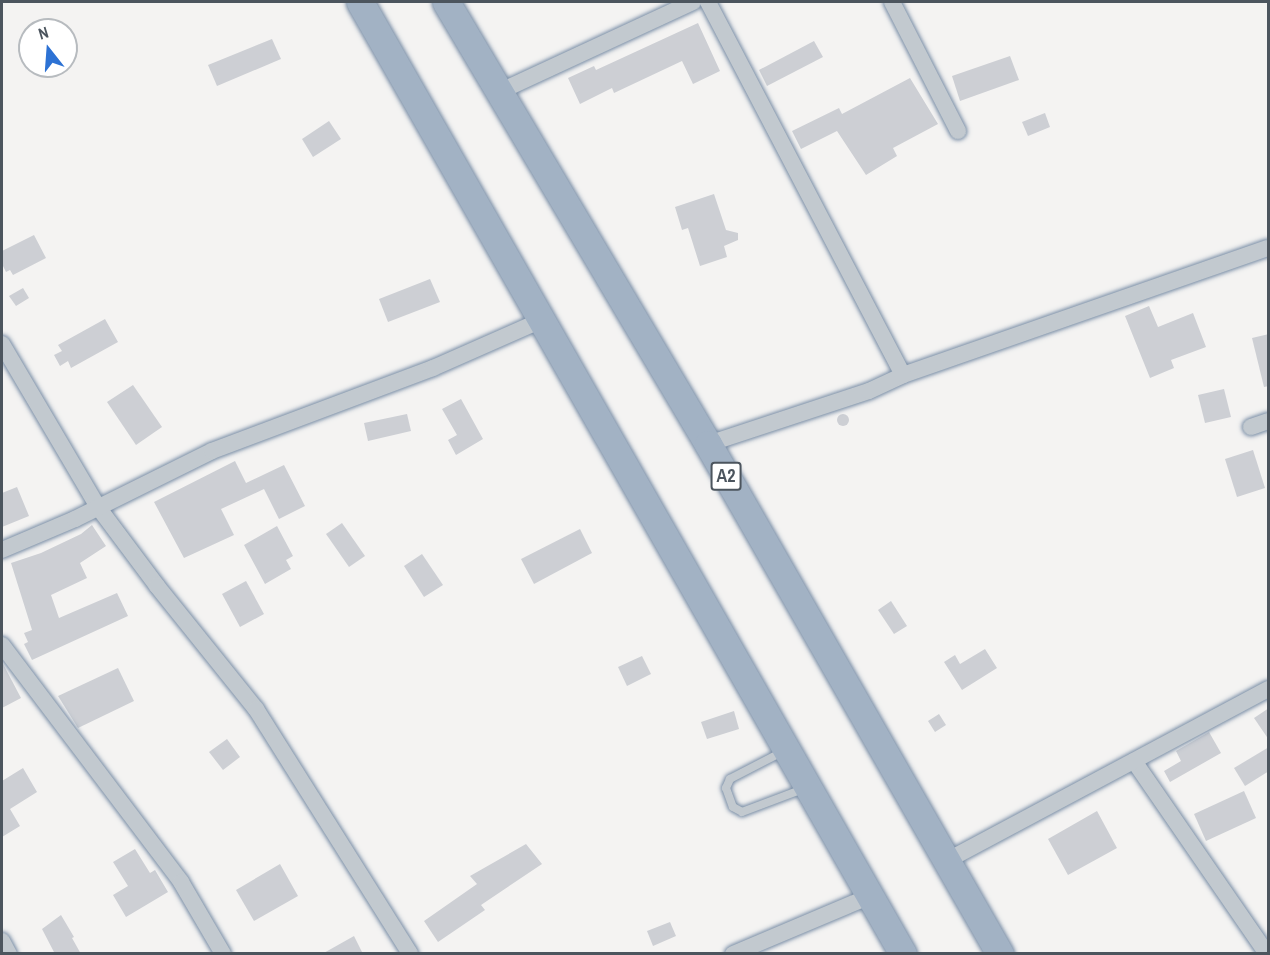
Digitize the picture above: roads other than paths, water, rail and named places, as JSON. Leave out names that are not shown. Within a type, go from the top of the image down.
[{"type":"highway","points":[[360,2],[903,954]]},
{"type":"highway","name":"A2","points":[[446,2],[708,444],[1000,954]]},
{"type":"street","points":[[500,92],[693,2]]},
{"type":"street","points":[[708,2],[903,375]]},
{"type":"street","points":[[892,2],[958,130]]},
{"type":"street","points":[[708,444],[869,390],[903,375],[1269,248]]},
{"type":"street","points":[[2,550],[75,519],[212,451],[291,419],[434,368],[543,320]]},
{"type":"street","points":[[2,344],[98,507],[157,586],[256,709],[410,954]]},
{"type":"street","points":[[1251,427],[1269,421]]},
{"type":"street","points":[[2,645],[181,882],[203,915],[223,954]]},
{"type":"street","points":[[948,860],[1269,689]]},
{"type":"street","points":[[1134,761],[1268,954]]},
{"type":"street","points":[[733,954],[870,896]]},
{"type":"street","points":[[2,941],[9,954]]},
{"type":"lane","points":[[787,750],[730,779],[726,788],[733,807],[742,812],[808,787]]}]
